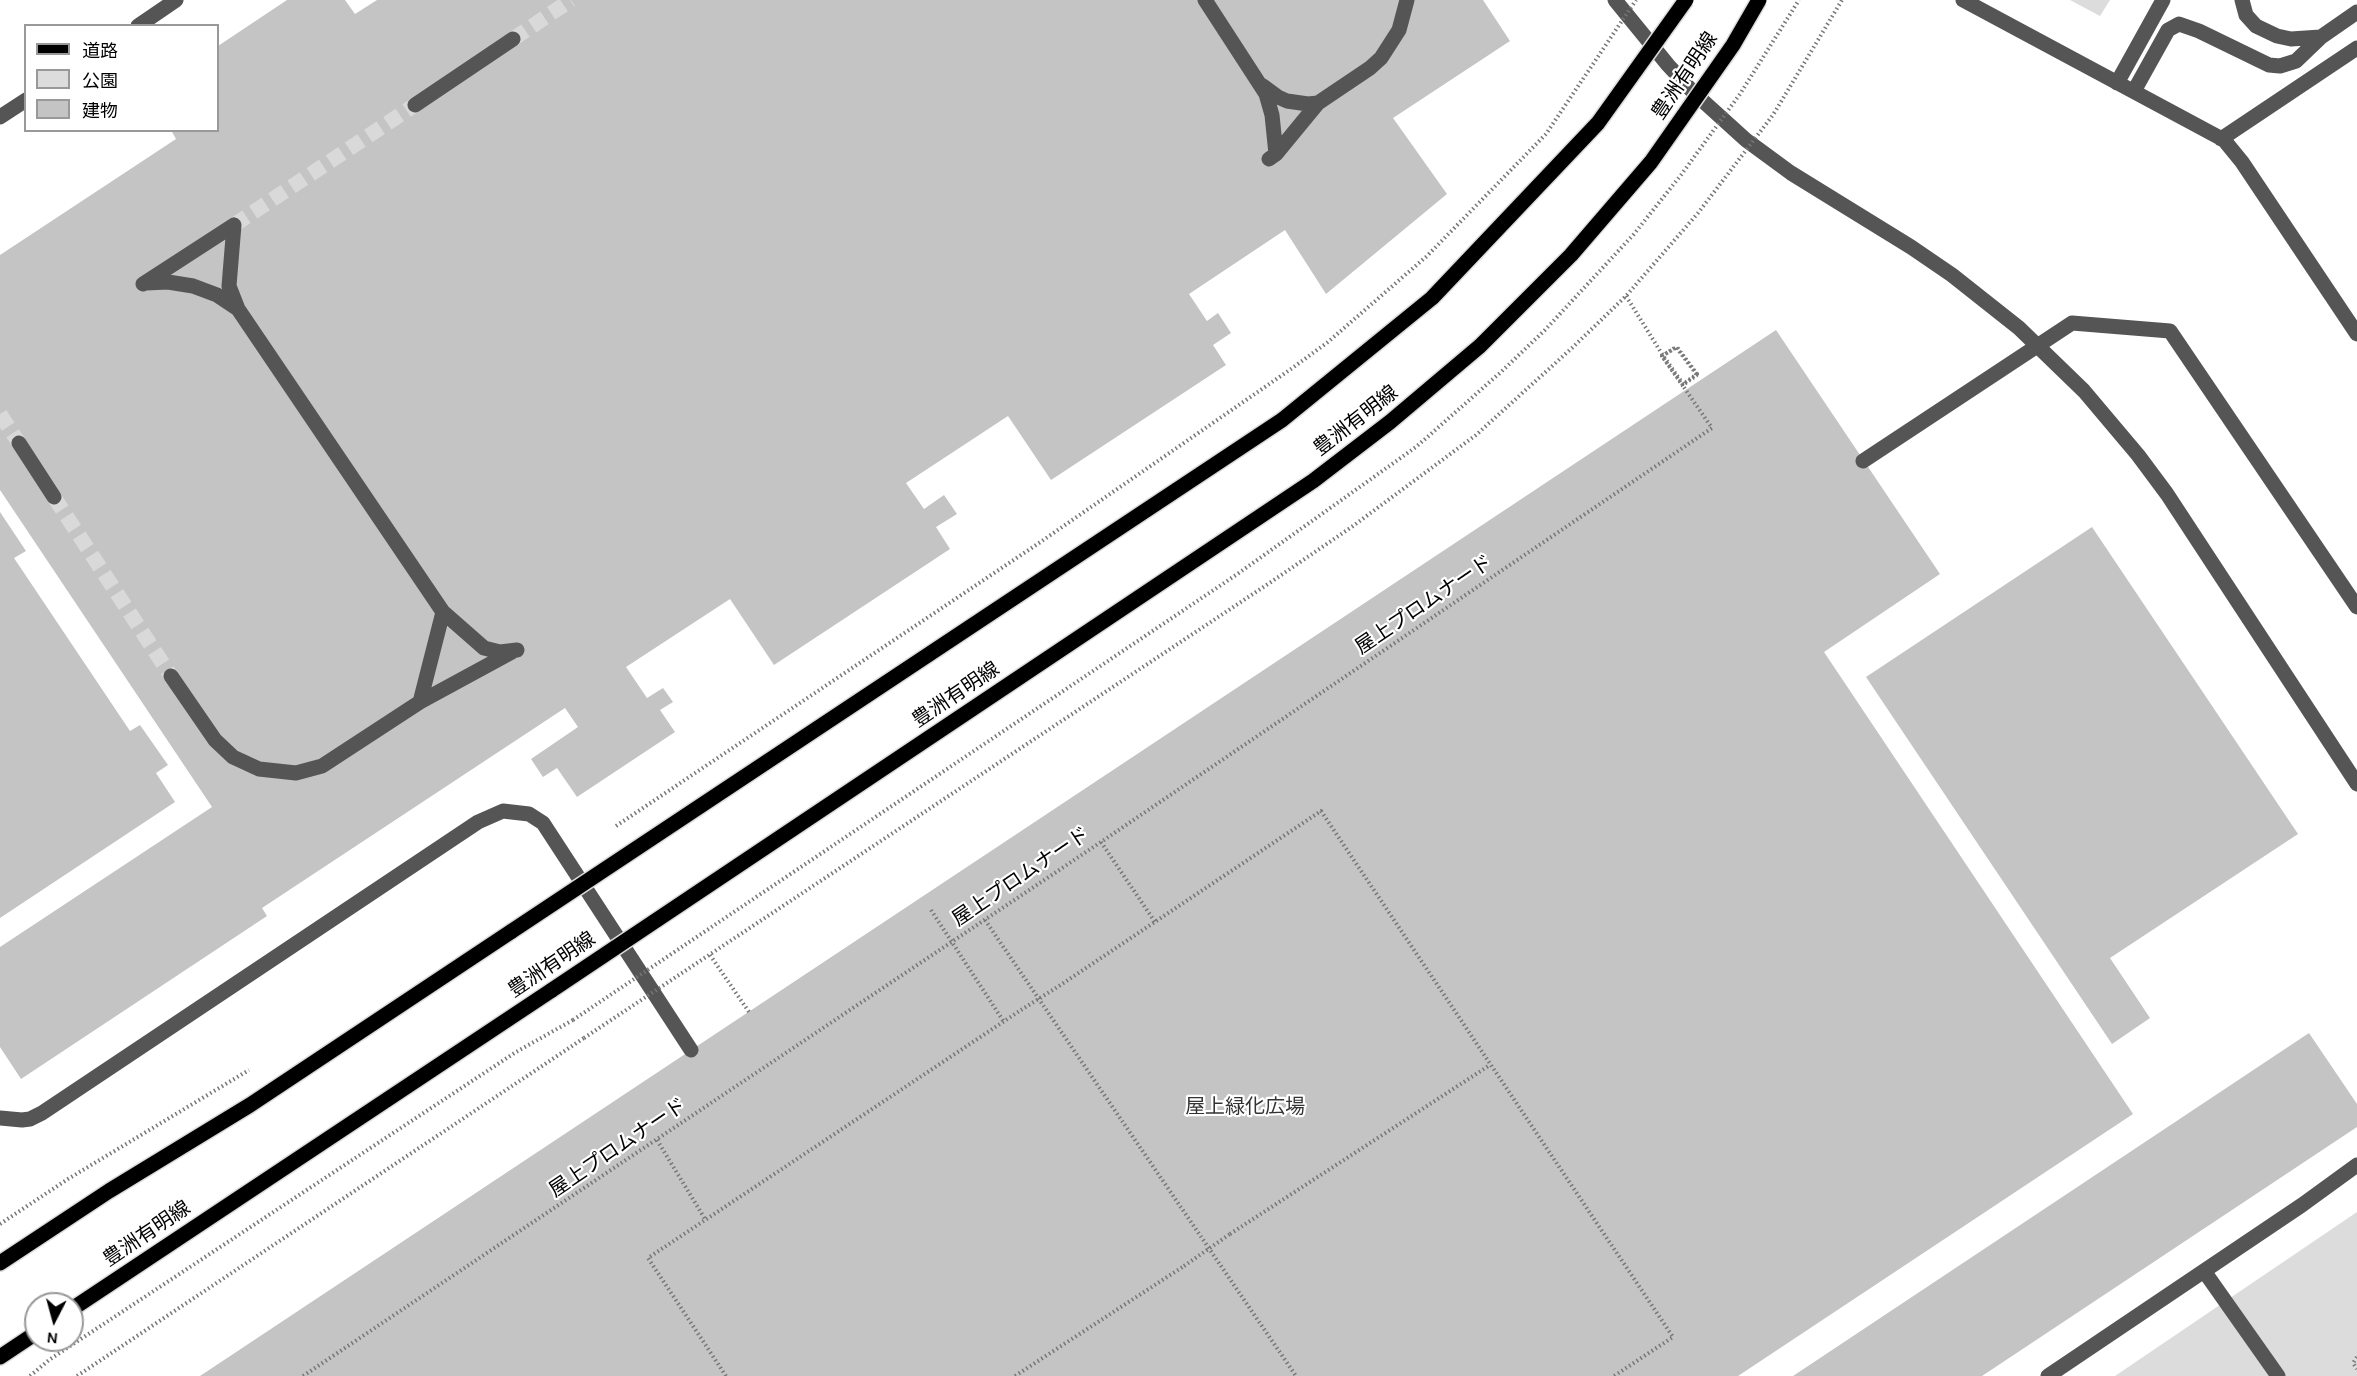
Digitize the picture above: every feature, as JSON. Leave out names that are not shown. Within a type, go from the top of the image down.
[{"type":"main road","name":"豊洲有明線","points":[[0,1263],[109,1191],[250,1105],[1282,420],[1432,298],[1598,123],[1686,0]]},
{"type":"main road","name":"豊洲有明線","points":[[84,1301],[1313,481],[1390,422],[1480,346],[1570,255],[1644,171],[1733,45],[1759,0]]},
{"type":"main road","points":[[0,1357],[24,1341]]},
{"type":"street","points":[[141,24],[176,0]]},
{"type":"street","points":[[1205,0],[1261,84],[1269,104],[1273,157],[1318,103],[1381,58],[1399,30],[1407,0]]},
{"type":"street","points":[[1615,0],[1676,74],[1746,140],[1791,173],[1952,275],[2019,328],[2084,391],[2138,455],[2167,494],[2357,784]]},
{"type":"street","points":[[1963,0],[2221,139],[2242,162],[2357,334]]},
{"type":"street","points":[[2117,83],[2163,0]]},
{"type":"street","points":[[2242,0],[2246,15],[2256,26],[2277,36],[2291,39],[2321,36]]},
{"type":"street","points":[[2133,91],[2168,30],[2179,24],[2199,30],[2269,65],[2280,66],[2296,61],[2321,36],[2357,12]]},
{"type":"street","points":[[415,105],[513,39]]},
{"type":"street","points":[[2221,139],[2357,48]]},
{"type":"street","points":[[1261,84],[1287,101],[1318,103]]},
{"type":"street","points":[[0,117],[24,101]]},
{"type":"street","points":[[171,676],[215,740],[225,750],[259,769],[284,773],[322,766],[420,702],[517,650],[500,652],[484,648],[443,612],[238,309],[229,286],[234,225],[143,284],[168,282],[193,286],[217,295],[238,309]]},
{"type":"street","points":[[1863,461],[2072,323],[2170,331],[2357,607]]},
{"type":"street","points":[[19,443],[54,497]]},
{"type":"street","points":[[420,702],[443,612]]},
{"type":"street","points":[[0,1118],[22,1120],[42,1113],[478,822],[503,811],[529,814],[543,823],[691,1050]]},
{"type":"street","points":[[2048,1376],[2357,1165]]},
{"type":"street","points":[[2204,1271],[2278,1376]]},
{"type":"path","points":[[614,828],[1039,543],[1328,342],[1427,256],[1546,134],[1636,0]]},
{"type":"path","points":[[77,1376],[1124,681],[1353,526],[1476,435],[1626,297],[1698,213],[1773,115],[1842,0]]},
{"type":"path","name":"屋上プロムナード","points":[[303,1376],[1101,842],[1712,428],[1662,356],[1669,352],[1677,347],[1690,366],[1697,375],[1683,385],[1662,356],[1670,351],[1677,347],[1697,374],[1690,379],[1683,384],[1667,362],[1662,354],[1626,297]]},
{"type":"path","points":[[726,1376],[648,1258],[1321,811],[1673,1337],[1614,1376]]},
{"type":"path","points":[[1101,842],[1155,922]]},
{"type":"path","points":[[931,910],[1004,1022]]},
{"type":"path","points":[[985,920],[1296,1376]]},
{"type":"path","points":[[710,955],[749,1012]]},
{"type":"path","points":[[30,1376],[49,1360],[516,1052],[573,1020]]},
{"type":"path","points":[[1015,1376],[1490,1065]]},
{"type":"path","points":[[0,1224],[68,1179],[256,1066]]},
{"type":"path","points":[[657,1140],[705,1220]]},
{"type":"path","points":[[2357,1357],[2353,1363],[2357,1369]]},
{"type":"green space","points":[[2070,0],[2110,0],[2100,16]]},
{"type":"green space","points":[[2357,1212],[2357,1376],[2115,1376]]},
{"type":"building","points":[[287,0],[345,0],[355,14],[377,0],[1483,0],[1510,41],[1393,118],[1447,194],[1326,294],[1285,230],[1189,294],[1207,321],[1218,313],[1231,333],[1213,345],[1226,365],[1051,480],[1008,416],[906,483],[924,509],[944,495],[957,514],[936,527],[950,549],[774,665],[730,599],[626,667],[647,698],[663,688],[673,702],[660,710],[675,732],[577,797],[557,768],[543,777],[531,759],[578,727],[565,708],[262,908],[267,916],[21,1079],[0,1047],[0,947],[212,807],[0,490],[0,255],[176,139],[172,132],[219,132],[219,45]]},
{"type":"building","points":[[1776,330],[1940,574],[1824,652],[2133,1114],[1738,1376],[200,1376]]},
{"type":"building","points":[[0,512],[26,551],[14,558],[130,731],[140,725],[168,765],[156,773],[175,802],[0,918]]},
{"type":"building","points":[[2092,527],[2298,834],[2110,958],[2150,1018],[2112,1044],[1866,677]]},
{"type":"building","points":[[2309,1033],[2357,1104],[2357,1127],[1982,1376],[1793,1376]]},
{"type":"tunnel","points":[[513,39],[571,0]]},
{"type":"tunnel","points":[[234,225],[415,105]]},
{"type":"tunnel","points":[[0,414],[19,443]]},
{"type":"tunnel","points":[[54,497],[171,676]]},
{"type":"park label","name":"屋上緑化広場","points":[[1245,1107]]}]
